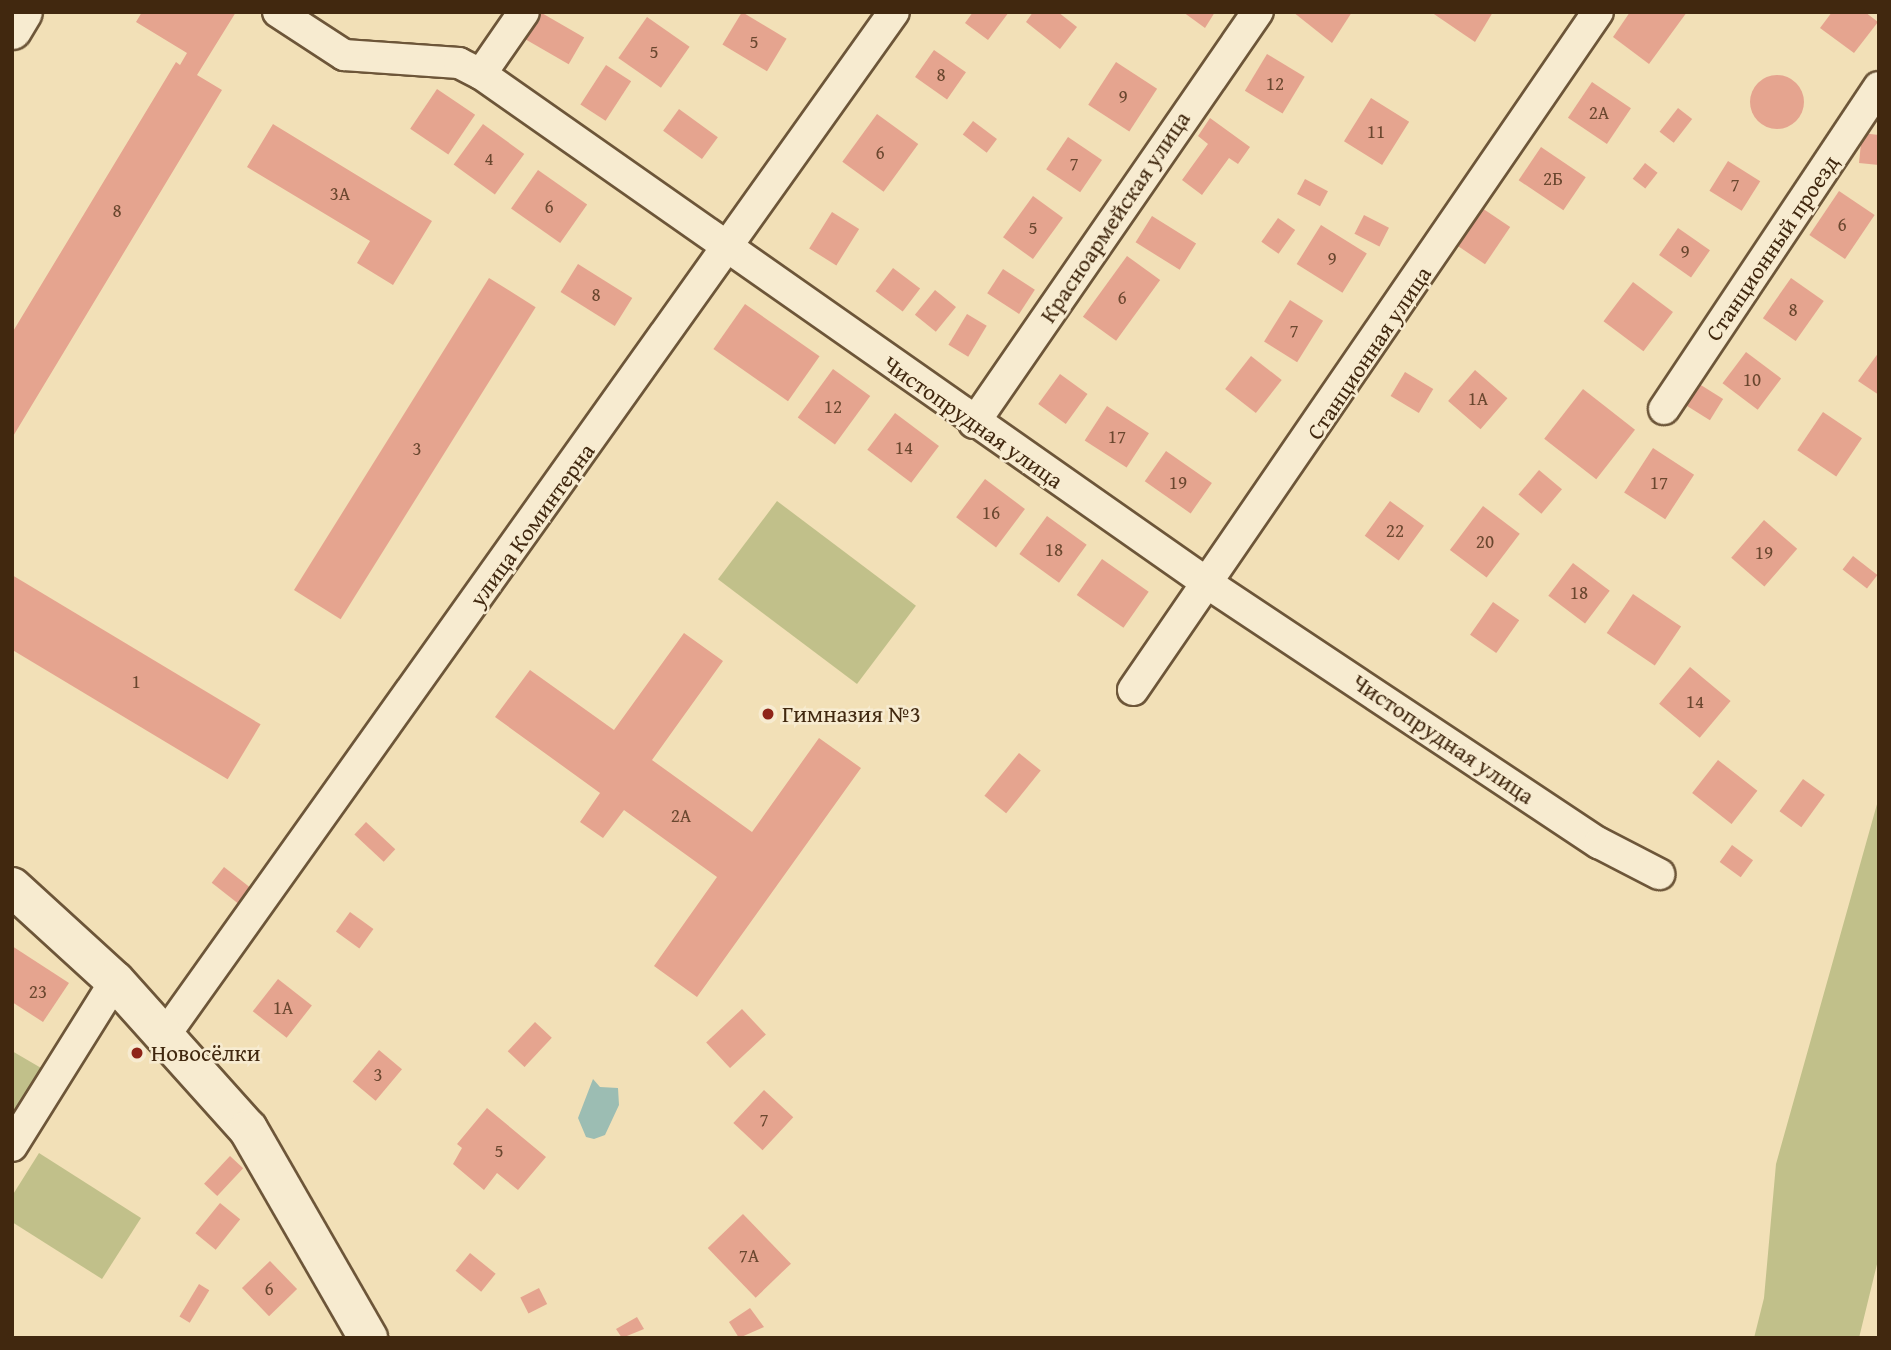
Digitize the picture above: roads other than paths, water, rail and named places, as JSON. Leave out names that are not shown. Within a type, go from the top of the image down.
[{"type":"main road","points":[[12,887],[115,981],[248,1129],[368,1338]]},
{"type":"street","points":[[12,30],[23,12]]},
{"type":"street","name":"Чистопрудная улица","points":[[278,12],[344,55],[458,63],[481,75],[726,251],[1210,584],[1599,843],[1659,874]]},
{"type":"street","points":[[481,75],[524,12]]},
{"type":"street","name":"улица Коминтерна","points":[[166,1035],[894,12]]},
{"type":"street","name":"Красноармейская улица","points":[[974,423],[1258,12]]},
{"type":"street","name":"Станционная улица","points":[[1133,690],[1210,584],[1598,12]]},
{"type":"street","name":"Станционный проезд","points":[[1664,410],[1879,87]]},
{"type":"street","points":[[12,1146],[115,981]]},
{"type":"water","points":[[593,1079],[600,1087],[618,1088],[619,1105],[605,1135],[594,1139],[586,1137],[578,1118]]},
{"type":"place","name":"Гимназия №3","points":[[768,714]]},
{"type":"place","name":"Новосёлки","points":[[137,1053]]}]
